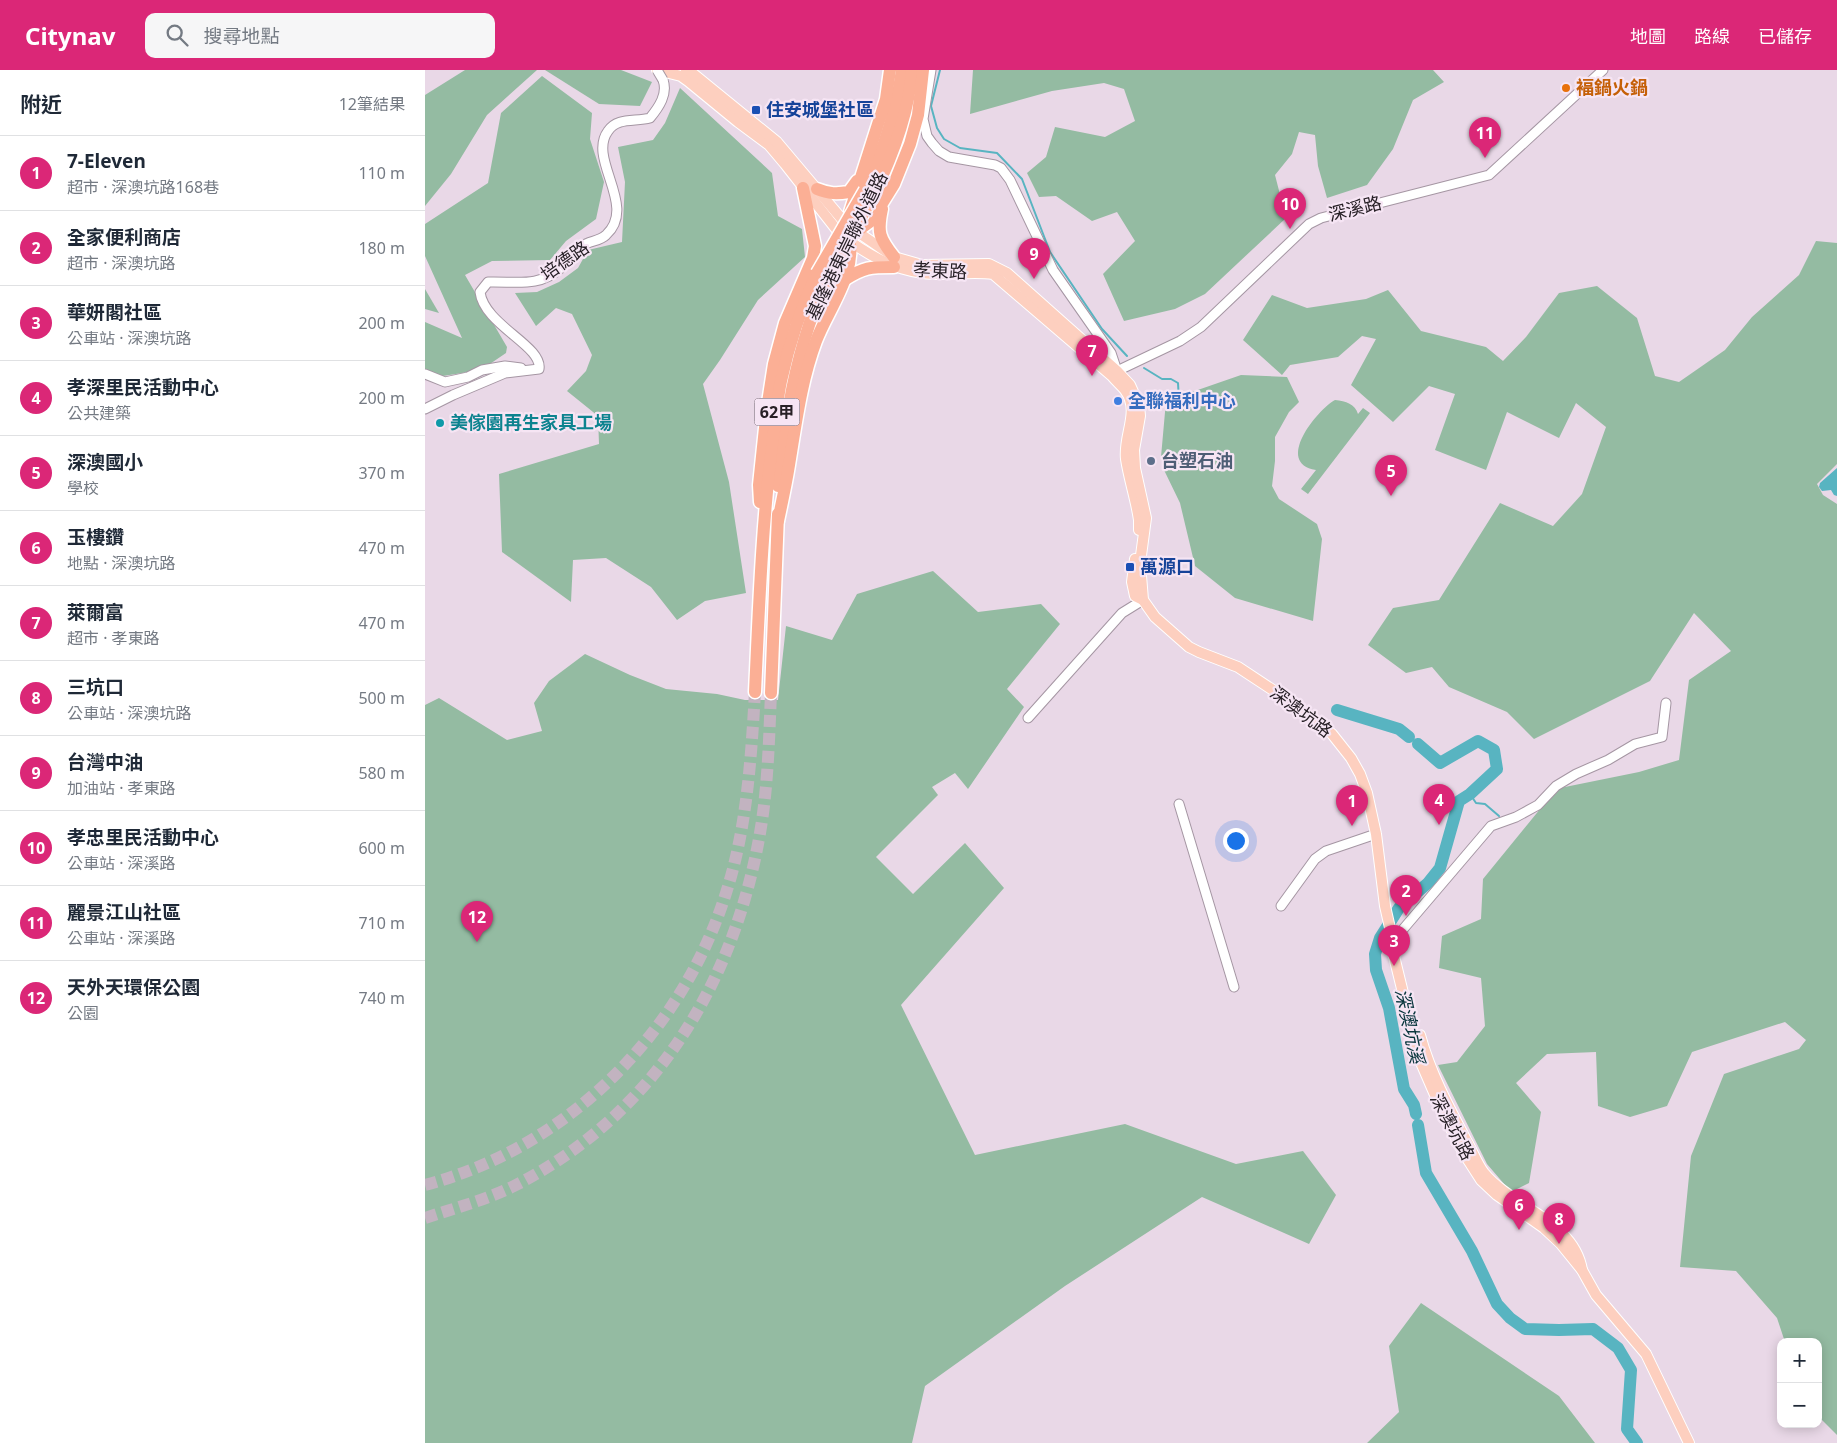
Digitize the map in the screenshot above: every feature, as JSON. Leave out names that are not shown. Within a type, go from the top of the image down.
[{"type":"highway","points":[[817,190],[827,194],[849,192],[858,180],[886,98],[890,70]]},
{"type":"highway","name":"基隆港東岸聯外道路","points":[[886,154],[902,70]]},
{"type":"highway","name":"基隆港東岸聯外道路","points":[[755,692],[769,469],[781,383],[797,322],[869,193],[906,109],[912,70]]},
{"type":"highway","points":[[844,280],[858,271],[869,267],[894,262],[883,242],[878,227],[882,209],[910,144],[918,115],[923,70]]},
{"type":"highway","points":[[778,521],[789,468],[800,395],[815,342],[844,280],[851,254],[848,233],[864,165]]},
{"type":"highway","points":[[801,282],[833,240],[871,221],[894,184]]},
{"type":"highway","points":[[762,557],[759,484],[774,364],[785,323],[801,282],[813,258],[815,246],[803,188]]},
{"type":"highway","name":"基隆港東岸聯外道路","points":[[771,693],[782,442],[799,351],[822,276]]},
{"type":"main road","name":"孝東路","points":[[657,70],[681,76],[769,145],[803,188],[873,257],[894,262],[924,273],[993,274],[1115,374]]},
{"type":"main road","name":"孝東路","points":[[686,70],[691,72],[777,142],[817,190],[848,233]]},
{"type":"main road","points":[[1115,374],[1130,385],[1139,405],[1140,416],[1133,450],[1146,518],[1140,563],[1143,600]]},
{"type":"main road","name":"深澳坑路","points":[[1143,600],[1155,617],[1189,647],[1238,667],[1332,734],[1351,758],[1360,774],[1367,793],[1376,834],[1388,920],[1398,948],[1425,1055],[1449,1108],[1483,1172],[1509,1195],[1550,1223],[1562,1234],[1580,1257],[1582,1270],[1596,1295],[1646,1354],[1689,1443]]},
{"type":"street","name":"培德路","points":[[528,370],[539,369],[538,358],[534,352],[519,341],[488,311],[481,301],[480,292],[488,282],[535,282],[550,276],[582,246],[605,237],[609,232],[615,222],[617,213],[614,190],[601,153],[602,140],[613,125],[624,121],[650,118],[665,93],[666,87],[657,70]]},
{"type":"street","points":[[931,70],[923,119],[927,136],[939,152],[949,157],[995,165],[1004,172],[1010,180],[1053,270],[1111,353],[1115,374]]},
{"type":"street","name":"深溪路","points":[[1115,374],[1180,341],[1201,327],[1309,224],[1321,218],[1345,211],[1489,175],[1603,70]]},
{"type":"street","points":[[425,374],[445,382],[468,378],[482,370],[505,366],[528,370]]},
{"type":"street","points":[[425,409],[505,373],[528,370]]},
{"type":"street","points":[[1028,718],[1122,613],[1143,600]]},
{"type":"street","points":[[1393,938],[1491,826],[1516,817],[1538,805],[1556,786],[1576,774],[1608,760],[1635,744],[1662,737],[1666,703]]},
{"type":"street","points":[[1179,804],[1234,987]]},
{"type":"street","points":[[1281,906],[1315,859],[1326,851],[1376,834]]},
{"type":"green space","points":[[465,70],[537,70],[487,115],[451,174],[425,206],[425,95]]},
{"type":"green space","points":[[545,70],[621,70],[652,82],[640,106],[599,104]]},
{"type":"green space","points":[[973,70],[1433,70],[1444,82],[1413,100],[1393,149],[1367,185],[1327,198],[1318,166],[1315,135],[1299,132],[1292,154],[1275,175],[1286,218],[1205,294],[1175,309],[1124,321],[1103,274],[1135,241],[1117,212],[1092,221],[1056,196],[1039,197],[1027,173],[1046,157],[1055,127],[1105,137],[1135,121],[1124,89],[1104,83],[1052,91],[970,114]]},
{"type":"green space","points":[[542,76],[592,113],[590,139],[604,182],[596,219],[566,241],[550,260],[492,261],[465,275],[507,347],[506,353],[481,370],[443,376],[425,370],[425,322],[462,338],[425,256],[425,224],[488,183],[501,113]]},
{"type":"green space","points":[[680,88],[772,173],[778,216],[802,229],[805,257],[758,300],[703,384],[729,482],[746,593],[705,601],[677,620],[651,587],[606,558],[573,560],[571,602],[502,552],[499,474],[599,444],[598,416],[567,391],[586,371],[592,355],[572,314],[556,308],[536,326],[515,293],[537,292],[559,282],[578,268],[588,250],[622,242],[625,182],[618,147],[653,140],[665,123]]},
{"type":"green space","points":[[1816,241],[1837,243],[1837,464],[1817,484],[1823,495],[1837,504],[1837,1435],[1822,1420],[1822,1338],[1784,1338],[1777,1318],[1736,1271],[1680,1267],[1691,1156],[1724,1074],[1799,1049],[1806,1040],[1785,1022],[1692,1052],[1667,1106],[1630,1117],[1598,1106],[1596,1052],[1547,1054],[1516,1083],[1541,1112],[1529,1183],[1511,1192],[1487,1164],[1438,1065],[1457,1062],[1485,1026],[1481,978],[1439,968],[1442,936],[1481,919],[1483,879],[1545,803],[1560,788],[1639,772],[1679,760],[1689,680],[1731,651],[1694,613],[1650,681],[1534,739],[1507,712],[1449,687],[1432,667],[1406,673],[1368,645],[1393,608],[1439,600],[1500,503],[1553,526],[1582,494],[1606,427],[1576,403],[1559,438],[1507,412],[1486,470],[1435,450],[1455,394],[1429,386],[1393,422],[1351,385],[1376,339],[1362,336],[1338,357],[1290,365],[1282,375],[1243,340],[1272,295],[1307,308],[1366,299],[1388,290],[1421,331],[1486,347],[1503,361],[1526,337],[1559,293],[1597,286],[1637,318],[1655,376],[1679,382],[1725,350],[1752,317],[1799,275]]},
{"type":"green space","points":[[425,289],[439,313],[425,309]]},
{"type":"green space","points":[[1241,375],[1287,377],[1299,402],[1289,412],[1275,437],[1272,486],[1279,499],[1317,524],[1322,539],[1313,621],[1235,598],[1195,566],[1180,503],[1164,470],[1161,457],[1166,401]]},
{"type":"green space","points":[[1335,400],[1349,404],[1355,408],[1358,414],[1363,408],[1370,413],[1308,494],[1301,489],[1316,470],[1304,465],[1299,458],[1299,447],[1310,425]]},
{"type":"green space","points":[[933,571],[978,612],[1041,604],[1060,624],[1007,689],[1024,707],[968,789],[955,773],[932,787],[938,795],[876,857],[913,894],[965,843],[1004,888],[901,1005],[975,1155],[1125,1124],[1236,1164],[1303,1151],[1336,1195],[1309,1244],[1202,1197],[1065,1286],[925,1386],[912,1443],[425,1443],[425,705],[439,698],[507,740],[542,731],[534,703],[549,681],[585,654],[666,689],[717,694],[745,700],[778,700],[786,626],[832,640],[857,594]]},
{"type":"green space","points":[[1421,1303],[1559,1396],[1595,1443],[1367,1443],[1399,1412],[1389,1346]]},
{"type":"water","points":[[1837,468],[1837,496],[1831,490],[1822,491],[1819,487],[1820,483]]},
{"type":"waterway","points":[[940,70],[931,106],[937,128],[944,139],[960,148],[997,153],[1022,179],[1050,252],[1102,329],[1127,356]]},
{"type":"waterway","points":[[1144,368],[1162,379],[1171,379],[1178,383],[1179,401],[1175,406]]},
{"type":"waterway","name":"深澳坑溪","points":[[1337,710],[1399,729],[1409,737]]},
{"type":"waterway","name":"深澳坑溪","points":[[1416,1114],[1414,1105],[1404,1089],[1389,1008],[1376,970],[1375,954],[1380,938],[1399,908],[1428,883],[1440,868],[1459,801],[1470,794],[1497,769],[1494,750],[1478,741],[1440,763],[1418,744]]},
{"type":"waterway","points":[[1470,794],[1476,803],[1485,804],[1499,816]]},
{"type":"waterway","name":"深澳坑溪","points":[[1418,1125],[1426,1173],[1472,1251],[1497,1304],[1510,1318],[1525,1329],[1593,1329],[1618,1348],[1631,1370],[1627,1429],[1637,1443]]},
{"type":"tunnel","points":[[425,1185],[477,1167],[526,1143],[571,1113],[613,1077],[649,1037],[681,992],[706,944],[726,893],[739,844],[747,793],[755,692]]},
{"type":"tunnel","points":[[425,1218],[493,1196],[564,1157],[608,1122],[647,1083],[680,1040],[708,992],[730,942],[748,889],[760,833],[765,798],[771,693]]},
{"type":"place","name":"褔鍋火鍋","points":[[1566,88]]},
{"type":"place","name":"住安城堡社區","points":[[756,110]]},
{"type":"place","name":"麗景江山社區","points":[[1485,158]]},
{"type":"place","name":"孝忠里民活動中心","points":[[1290,229]]},
{"type":"place","name":"台灣中油","points":[[1034,279]]},
{"type":"place","name":"萊爾富","points":[[1092,376]]},
{"type":"place","name":"全聯福利中心","points":[[1118,401]]},
{"type":"place","name":"美傢園再生家具工場","points":[[440,423]]},
{"type":"place","name":"台塑石油","points":[[1151,461]]},
{"type":"place","name":"深澳國小","points":[[1391,496]]},
{"type":"place","name":"萬源口","points":[[1130,567]]},
{"type":"place","name":"孝深里民活動中心","points":[[1439,825]]},
{"type":"place","name":"7-Eleven","points":[[1352,826]]},
{"type":"place","name":"全家便利商店","points":[[1406,916]]},
{"type":"place","name":"天外天環保公園","points":[[477,942]]},
{"type":"place","name":"華妍閣社區","points":[[1394,966]]},
{"type":"place","name":"玉樓鑽","points":[[1519,1230]]},
{"type":"place","name":"三坑口","points":[[1559,1244]]}]
